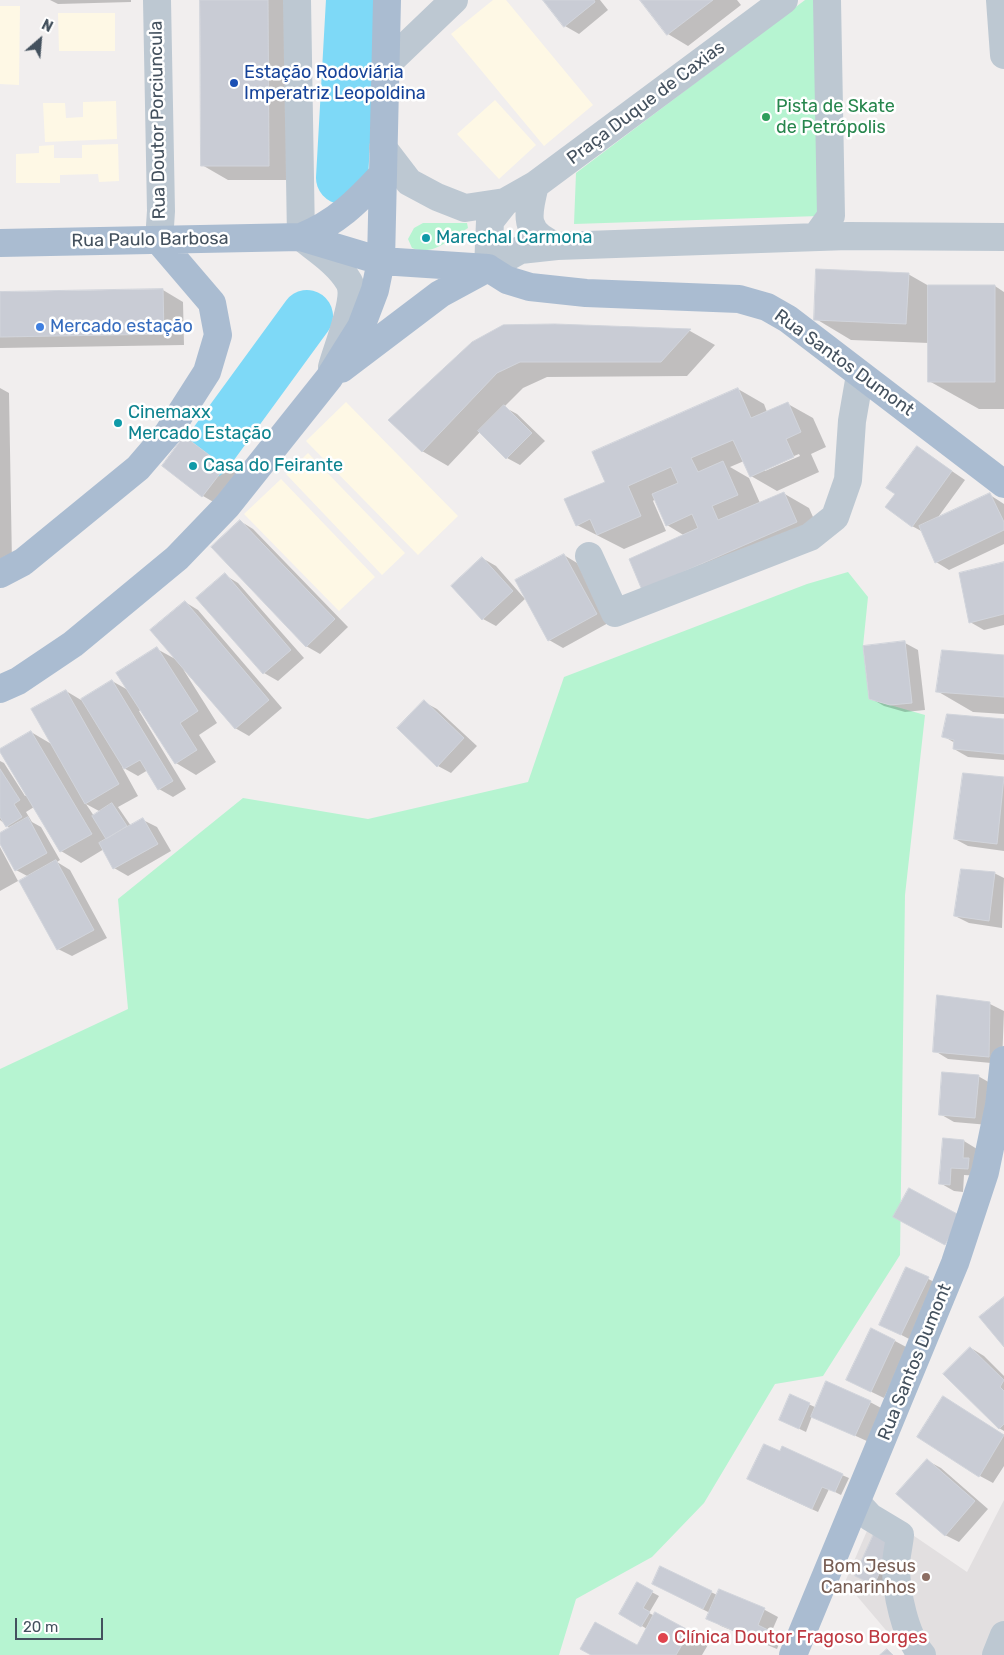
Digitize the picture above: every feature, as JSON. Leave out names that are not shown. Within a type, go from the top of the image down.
[{"type":"main road","points":[[0,689],[18,681],[73,644],[177,558],[227,506],[329,378],[360,327],[375,290],[381,260],[387,0]]},
{"type":"main road","points":[[301,237],[315,231],[352,208],[382,176]]},
{"type":"main road","name":"Rua Paulo Barbosa","points":[[0,243],[301,237]]},
{"type":"main road","points":[[301,237],[381,260],[488,268]]},
{"type":"main road","points":[[0,574],[23,562],[138,468],[168,433],[207,372],[218,335],[212,303],[159,240]]},
{"type":"main road","points":[[329,378],[440,294],[488,268]]},
{"type":"main road","name":"Rua Santos Dumont","points":[[488,268],[507,280],[530,286],[586,292],[739,299],[767,307],[788,319],[1004,484]]},
{"type":"main road","name":"Rua Santos Dumont","points":[[793,1655],[956,1263],[985,1172],[999,1105],[1004,1060]]},
{"type":"street","name":"Rua Doutor Porciuncula","points":[[157,0],[161,211],[159,240]]},
{"type":"street","points":[[297,0],[301,237],[339,269],[350,283],[350,305],[329,378]]},
{"type":"street","points":[[386,65],[454,0]]},
{"type":"street","name":"Praça Duque de Caxias","points":[[505,202],[535,185],[784,0]]},
{"type":"street","points":[[827,0],[832,230]]},
{"type":"street","points":[[1000,0],[1004,55]]},
{"type":"street","points":[[383,148],[409,182],[436,197],[465,208],[505,202]]},
{"type":"street","points":[[535,185],[530,206],[530,224],[541,240],[557,246]]},
{"type":"street","points":[[488,268],[490,221],[505,202]]},
{"type":"street","points":[[488,268],[520,250],[557,246],[832,230],[1004,237]]},
{"type":"street","points":[[590,556],[615,612],[810,537],[835,517],[848,480],[852,421],[860,375]]},
{"type":"street","points":[[857,1503],[870,1517],[900,1536],[896,1566],[901,1608],[916,1649],[922,1655]]},
{"type":"street","points":[[996,1655],[1004,1634]]},
{"type":"shaded area","points":[[493,0],[506,0],[593,105],[544,146],[451,34]]},
{"type":"shaded area","points":[[0,6],[20,6],[19,85],[0,84]]},
{"type":"shaded area","points":[[58,13],[115,13],[115,51],[59,51]]},
{"type":"shaded area","points":[[495,100],[536,145],[499,179],[457,134]]},
{"type":"shaded area","points":[[116,101],[117,139],[45,142],[43,103],[65,103],[66,118],[83,117],[83,102]]},
{"type":"shaded area","points":[[118,144],[119,181],[99,182],[98,174],[60,175],[60,183],[16,183],[16,154],[39,153],[39,146],[54,145],[54,158],[82,158],[82,145]]},
{"type":"shaded area","points":[[346,402],[458,516],[418,555],[306,441]]},
{"type":"shaded area","points":[[308,453],[405,553],[382,575],[286,474]]},
{"type":"shaded area","points":[[281,479],[375,577],[339,611],[244,514]]},
{"type":"shaded area","name":"Bom Jesus Canarinhos","points":[[1004,1500],[1004,1655],[907,1655],[845,1582],[876,1510],[967,1572]]},
{"type":"green space","points":[[805,0],[818,0],[819,216],[574,224],[576,173]]},
{"type":"green space","points":[[423,223],[467,223],[468,228],[434,249],[419,250],[412,248],[408,239],[414,228]]},
{"type":"green space","points":[[848,572],[868,597],[863,646],[869,699],[925,715],[905,895],[900,1255],[823,1376],[775,1384],[704,1503],[652,1557],[576,1599],[559,1655],[0,1655],[0,1069],[128,1009],[118,899],[243,798],[368,819],[528,782],[564,677],[807,584]]},
{"type":"building","name":"Estação Rodoviária Imperatriz Leopoldina","points":[[200,0],[268,0],[269,166],[201,166]]},
{"type":"building","points":[[543,0],[594,0],[595,2],[564,27]]},
{"type":"building","points":[[640,0],[713,0],[667,35]]},
{"type":"building","points":[[816,269],[909,273],[906,324],[814,320]]},
{"type":"building","points":[[928,285],[995,285],[995,382],[928,382]]},
{"type":"building","points":[[163,289],[164,334],[0,337],[0,292]]},
{"type":"building","points":[[555,324],[691,329],[661,362],[520,362],[497,373],[422,452],[388,420],[472,342],[503,325]]},
{"type":"building","points":[[738,388],[751,418],[788,402],[801,432],[786,439],[794,457],[750,477],[733,440],[691,458],[698,472],[723,461],[738,495],[712,506],[718,520],[784,492],[797,522],[642,590],[629,559],[698,528],[692,514],[666,526],[652,494],[678,483],[671,467],[628,486],[641,516],[597,535],[590,519],[576,526],[564,499],[605,482],[592,452]]},
{"type":"building","points":[[504,405],[532,433],[506,459],[478,431]]},
{"type":"building","name":"Casa do Feirante","points":[[184,436],[225,467],[202,497],[162,466]]},
{"type":"building","points":[[917,446],[952,471],[912,527],[885,507],[895,494],[886,488]]},
{"type":"building","points":[[990,493],[1004,522],[1004,530],[935,563],[919,526]]},
{"type":"building","points":[[240,520],[335,619],[306,647],[211,547]]},
{"type":"building","points":[[564,554],[597,614],[548,641],[515,580]]},
{"type":"building","points":[[482,557],[513,591],[482,620],[451,586]]},
{"type":"building","points":[[1004,562],[1004,614],[969,623],[959,573]]},
{"type":"building","points":[[225,573],[291,650],[263,674],[196,598]]},
{"type":"building","points":[[185,601],[269,700],[235,729],[150,630]]},
{"type":"building","points":[[905,641],[912,703],[890,705],[869,699],[863,646]]},
{"type":"building","points":[[157,647],[198,711],[180,723],[197,750],[175,764],[116,673]]},
{"type":"building","points":[[942,650],[1004,655],[1004,697],[936,692]]},
{"type":"building","points":[[112,680],[173,781],[158,790],[140,760],[124,769],[81,699]]},
{"type":"building","points":[[66,690],[119,784],[85,804],[31,709]]},
{"type":"building","points":[[424,700],[464,738],[437,767],[397,728]]},
{"type":"building","points":[[947,714],[1004,719],[1004,754],[953,749],[954,740],[942,737]]},
{"type":"building","points":[[31,731],[92,834],[60,852],[0,752],[0,749]]},
{"type":"building","points":[[0,769],[20,800],[14,804],[22,817],[6,827],[0,817]]},
{"type":"building","points":[[963,773],[1004,777],[997,844],[954,839]]},
{"type":"building","points":[[112,803],[127,826],[106,839],[92,816]]},
{"type":"building","points":[[28,817],[47,853],[15,871],[0,844],[0,833]]},
{"type":"building","points":[[143,818],[158,844],[113,869],[99,843]]},
{"type":"building","points":[[56,860],[94,930],[57,950],[19,881]]},
{"type":"building","points":[[961,869],[995,872],[989,921],[954,916]]},
{"type":"building","points":[[937,995],[990,1002],[989,1057],[933,1052]]},
{"type":"building","points":[[942,1072],[979,1075],[975,1118],[939,1115]]},
{"type":"building","points":[[943,1138],[964,1140],[963,1158],[969,1158],[968,1169],[951,1168],[950,1185],[939,1184]]},
{"type":"building","points":[[909,1188],[961,1216],[945,1245],[893,1217]]},
{"type":"building","points":[[906,1267],[929,1277],[901,1335],[879,1325]]},
{"type":"building","points":[[1004,1297],[1004,1347],[979,1317]]},
{"type":"building","points":[[871,1328],[895,1340],[871,1392],[846,1380]]},
{"type":"building","points":[[970,1347],[1004,1380],[1000,1387],[1004,1391],[1004,1424],[999,1429],[943,1374]]},
{"type":"building","points":[[826,1381],[871,1401],[855,1436],[811,1417]]},
{"type":"building","points":[[790,1394],[810,1403],[799,1429],[779,1420]]},
{"type":"building","points":[[943,1396],[1004,1435],[979,1477],[917,1437]]},
{"type":"building","points":[[764,1444],[780,1451],[782,1446],[843,1474],[835,1492],[822,1487],[812,1509],[747,1479]]},
{"type":"building","points":[[927,1459],[975,1501],[945,1536],[896,1494]]},
{"type":"building","points":[[877,1527],[896,1536],[874,1585],[855,1576]]},
{"type":"building","points":[[660,1566],[712,1591],[703,1609],[652,1584]]},
{"type":"building","points":[[637,1582],[653,1591],[643,1608],[650,1612],[641,1627],[619,1614]]},
{"type":"building","points":[[719,1589],[765,1608],[758,1625],[768,1630],[763,1643],[706,1619]]},
{"type":"building","name":"Clínica Doutor Fragoso Borges","points":[[655,1612],[690,1631],[676,1655],[591,1655],[580,1649],[595,1622],[637,1645]]},
{"type":"building","points":[[887,1649],[893,1655],[880,1655]]},
{"type":"waterway","points":[[342,178],[352,0]]},
{"type":"waterway","points":[[207,453],[307,316]]},
{"type":"place","name":"Estação Rodoviária Imperatriz Leopoldina","points":[[234,83]]},
{"type":"place","name":"Pista de Skate de Petrópolis","points":[[766,117]]},
{"type":"place","name":"Marechal Carmona","points":[[426,238]]},
{"type":"place","name":"Mercado estação","points":[[40,327]]},
{"type":"place","name":"Cinemaxx Mercado Estação","points":[[118,423]]},
{"type":"place","name":"Casa do Feirante","points":[[193,466]]},
{"type":"place","name":"Bom Jesus Canarinhos","points":[[926,1577]]},
{"type":"place","name":"Clínica Doutor Fragoso Borges","points":[[663,1638]]}]
